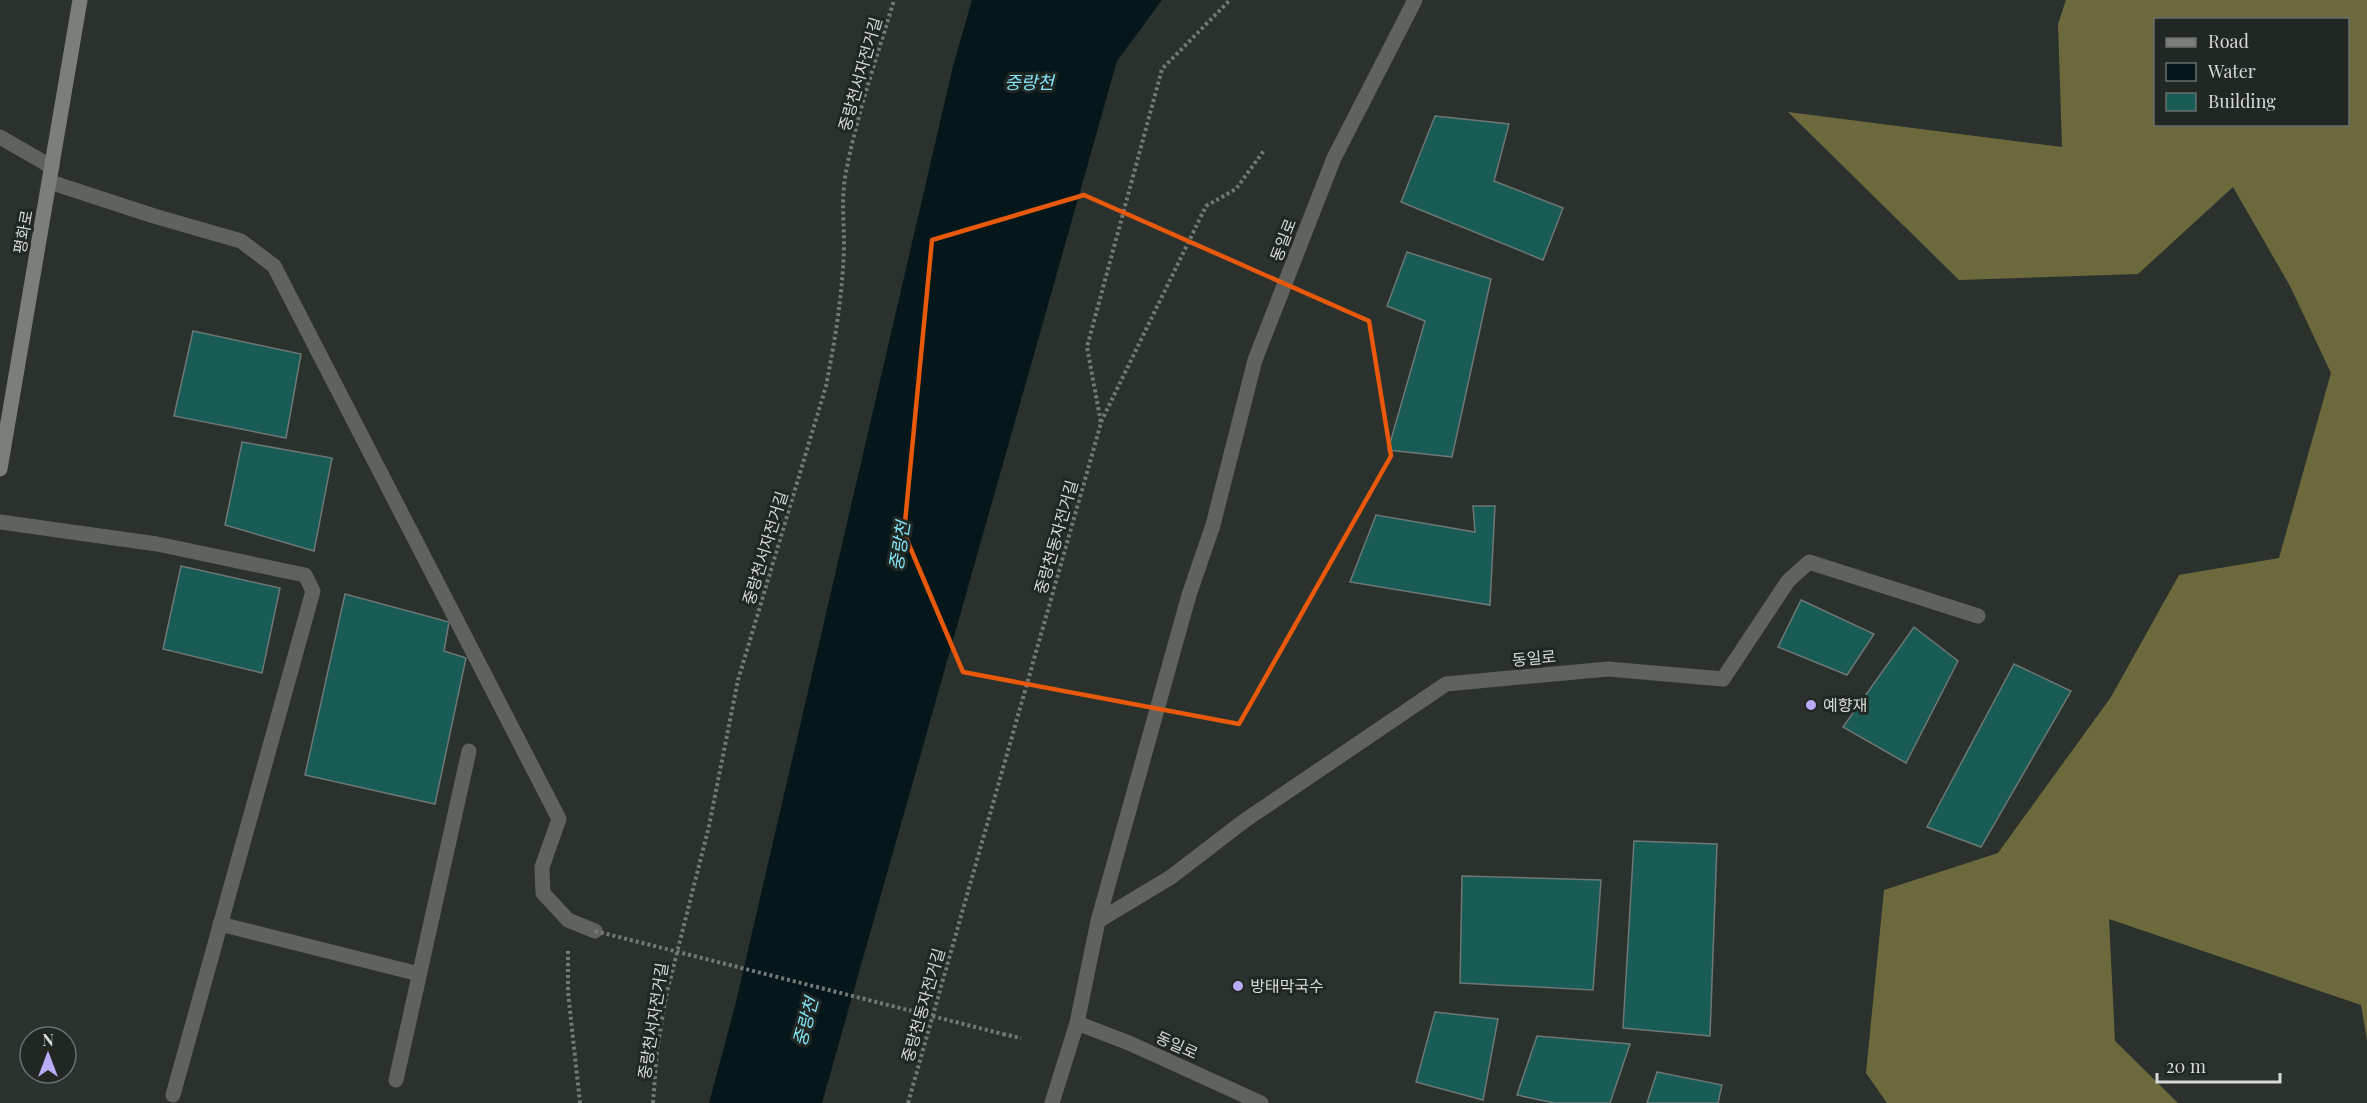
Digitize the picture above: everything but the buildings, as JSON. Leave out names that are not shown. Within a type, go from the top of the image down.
[{"type":"main road","name":"평화로","points":[[0,469],[80,0]]},
{"type":"street","name":"동일로","points":[[1052,1103],[1077,1023],[1098,921],[1189,595],[1213,525],[1255,360],[1334,158],[1415,0]]},
{"type":"street","points":[[0,136],[51,174],[154,216],[241,241],[274,266],[559,819],[542,867],[543,892],[568,920],[595,931]]},
{"type":"street","points":[[0,522],[157,544],[305,575],[313,591],[173,1095]]},
{"type":"street","name":"동일로","points":[[1098,921],[1171,878],[1244,821],[1446,684],[1608,669],[1723,679],[1788,581],[1809,562],[1978,616]]},
{"type":"street","points":[[396,1080],[469,752]]},
{"type":"street","points":[[220,924],[419,974]]},
{"type":"street","name":"동일로","points":[[1077,1023],[1129,1042],[1261,1103]]},
{"type":"path","name":"중랑천서자전거길","points":[[653,1103],[657,1050],[666,996],[709,826],[738,680],[826,386],[835,339],[840,291],[844,246],[842,206],[846,173],[894,0]]},
{"type":"path","name":"중랑천동자전거길","points":[[908,1103],[1101,423],[1087,347],[1162,69],[1230,0]]},
{"type":"path","points":[[1101,423],[1206,206],[1236,189],[1265,149]]},
{"type":"path","points":[[568,920],[568,992],[580,1103]]},
{"type":"path","points":[[595,931],[1021,1038]]},
{"type":"highlighted area","points":[[1084,195],[1369,321],[1391,456],[1239,724],[963,672],[904,533],[932,240]]},
{"type":"shaded area","points":[[2066,0],[2367,0],[2367,1040],[2361,1005],[2109,919],[2115,1041],[2178,1103],[1887,1103],[1866,1073],[1884,890],[1998,853],[2111,697],[2179,575],[2279,558],[2331,373],[2290,286],[2233,187],[2138,274],[1959,280],[1788,112],[2062,147],[2058,24]]},
{"type":"water","name":"중랑천","points":[[972,0],[1162,0],[1117,61],[822,1103],[709,1103],[735,1006],[953,66]]},
{"type":"place","name":"예향재","points":[[1811,705]]},
{"type":"place","name":"방태막국수","points":[[1238,986]]}]
